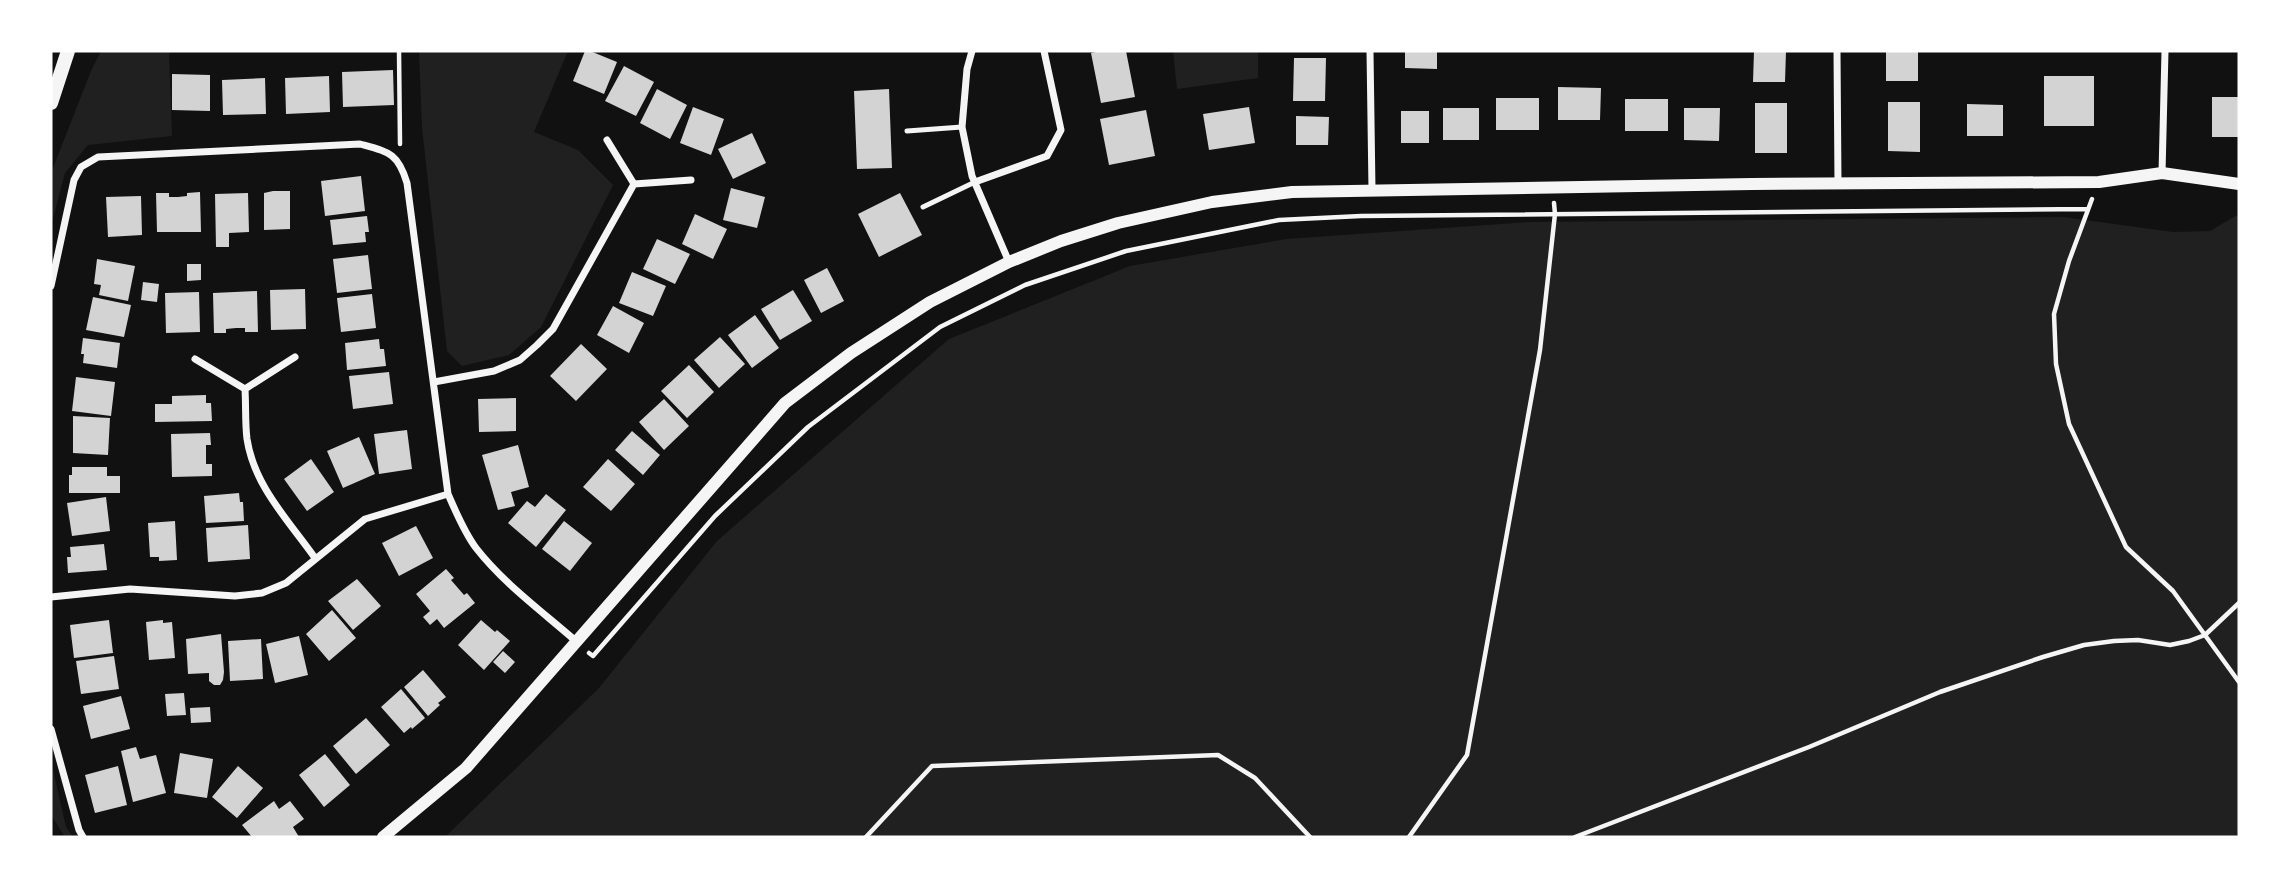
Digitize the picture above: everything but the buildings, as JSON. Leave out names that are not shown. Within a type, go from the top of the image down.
[{"type":"main road","points":[[51,103],[68,51]]},
{"type":"street","points":[[972,51],[967,69],[962,127],[975,182],[1009,262]]},
{"type":"street","points":[[975,182],[1047,156],[1060,130],[1044,51]]},
{"type":"street","points":[[1370,51],[1372,190]]},
{"type":"street","points":[[1837,51],[1839,184]]},
{"type":"street","points":[[2162,173],[2165,51]]},
{"type":"street","points":[[607,140],[634,184]]},
{"type":"street","points":[[51,286],[74,180],[81,167],[98,157],[360,144],[383,150],[401,162],[407,183],[449,494],[459,520],[475,546],[498,572],[577,643]]},
{"type":"street","points":[[383,837],[466,768],[785,403],[851,353],[930,302],[1009,262],[1061,242],[1118,223],[1212,202],[1292,192],[2099,182],[2162,173],[2239,184]]},
{"type":"street","points":[[634,184],[691,180]]},
{"type":"street","points":[[434,382],[494,371],[520,360],[537,345],[553,329],[634,184]]},
{"type":"street","points":[[246,389],[295,357]]},
{"type":"street","points":[[195,359],[246,389]]},
{"type":"street","points":[[246,389],[247,438],[252,461],[263,486],[316,558]]},
{"type":"street","points":[[51,597],[130,589],[235,596],[262,593],[286,583],[365,519],[449,494]]},
{"type":"street","points":[[51,729],[83,837]]},
{"type":"lane","points":[[907,131],[962,127]]},
{"type":"lane","points":[[923,207],[975,182]]},
{"type":"path","points":[[399,51],[401,162]]},
{"type":"path","points":[[1409,837],[1467,755],[1540,350],[1555,214],[1552,188]]},
{"type":"path","points":[[577,643],[593,656],[715,516],[808,427],[940,327],[1025,285],[1126,251],[1279,220],[1361,216],[2088,209],[2054,314],[2056,364],[2069,424],[2126,547],[2173,591],[2239,682]]},
{"type":"path","points":[[1575,837],[1809,747],[1940,692],[2043,657],[2084,645],[2138,640],[2169,645],[2205,635],[2239,603]]},
{"type":"path","points":[[866,837],[932,766],[1218,755],[1255,778],[1310,837]]},
{"type":"shaded area","points":[[101,51],[172,51],[169,54],[172,136],[88,145],[65,173],[51,226],[51,173]]},
{"type":"shaded area","points":[[416,51],[568,51],[534,132],[578,150],[613,185],[541,327],[509,355],[462,366],[447,351],[422,128],[419,52]]},
{"type":"shaded area","points":[[1173,51],[1258,51],[1258,78],[1177,89]]},
{"type":"shaded area","points":[[2239,214],[2239,837],[445,837],[599,688],[717,541],[949,339],[1130,266],[1286,239],[1528,222],[2063,217],[2173,232],[2210,231]]},
{"type":"shaded area","points":[[51,761],[66,827],[73,837],[65,837],[51,815]]}]
